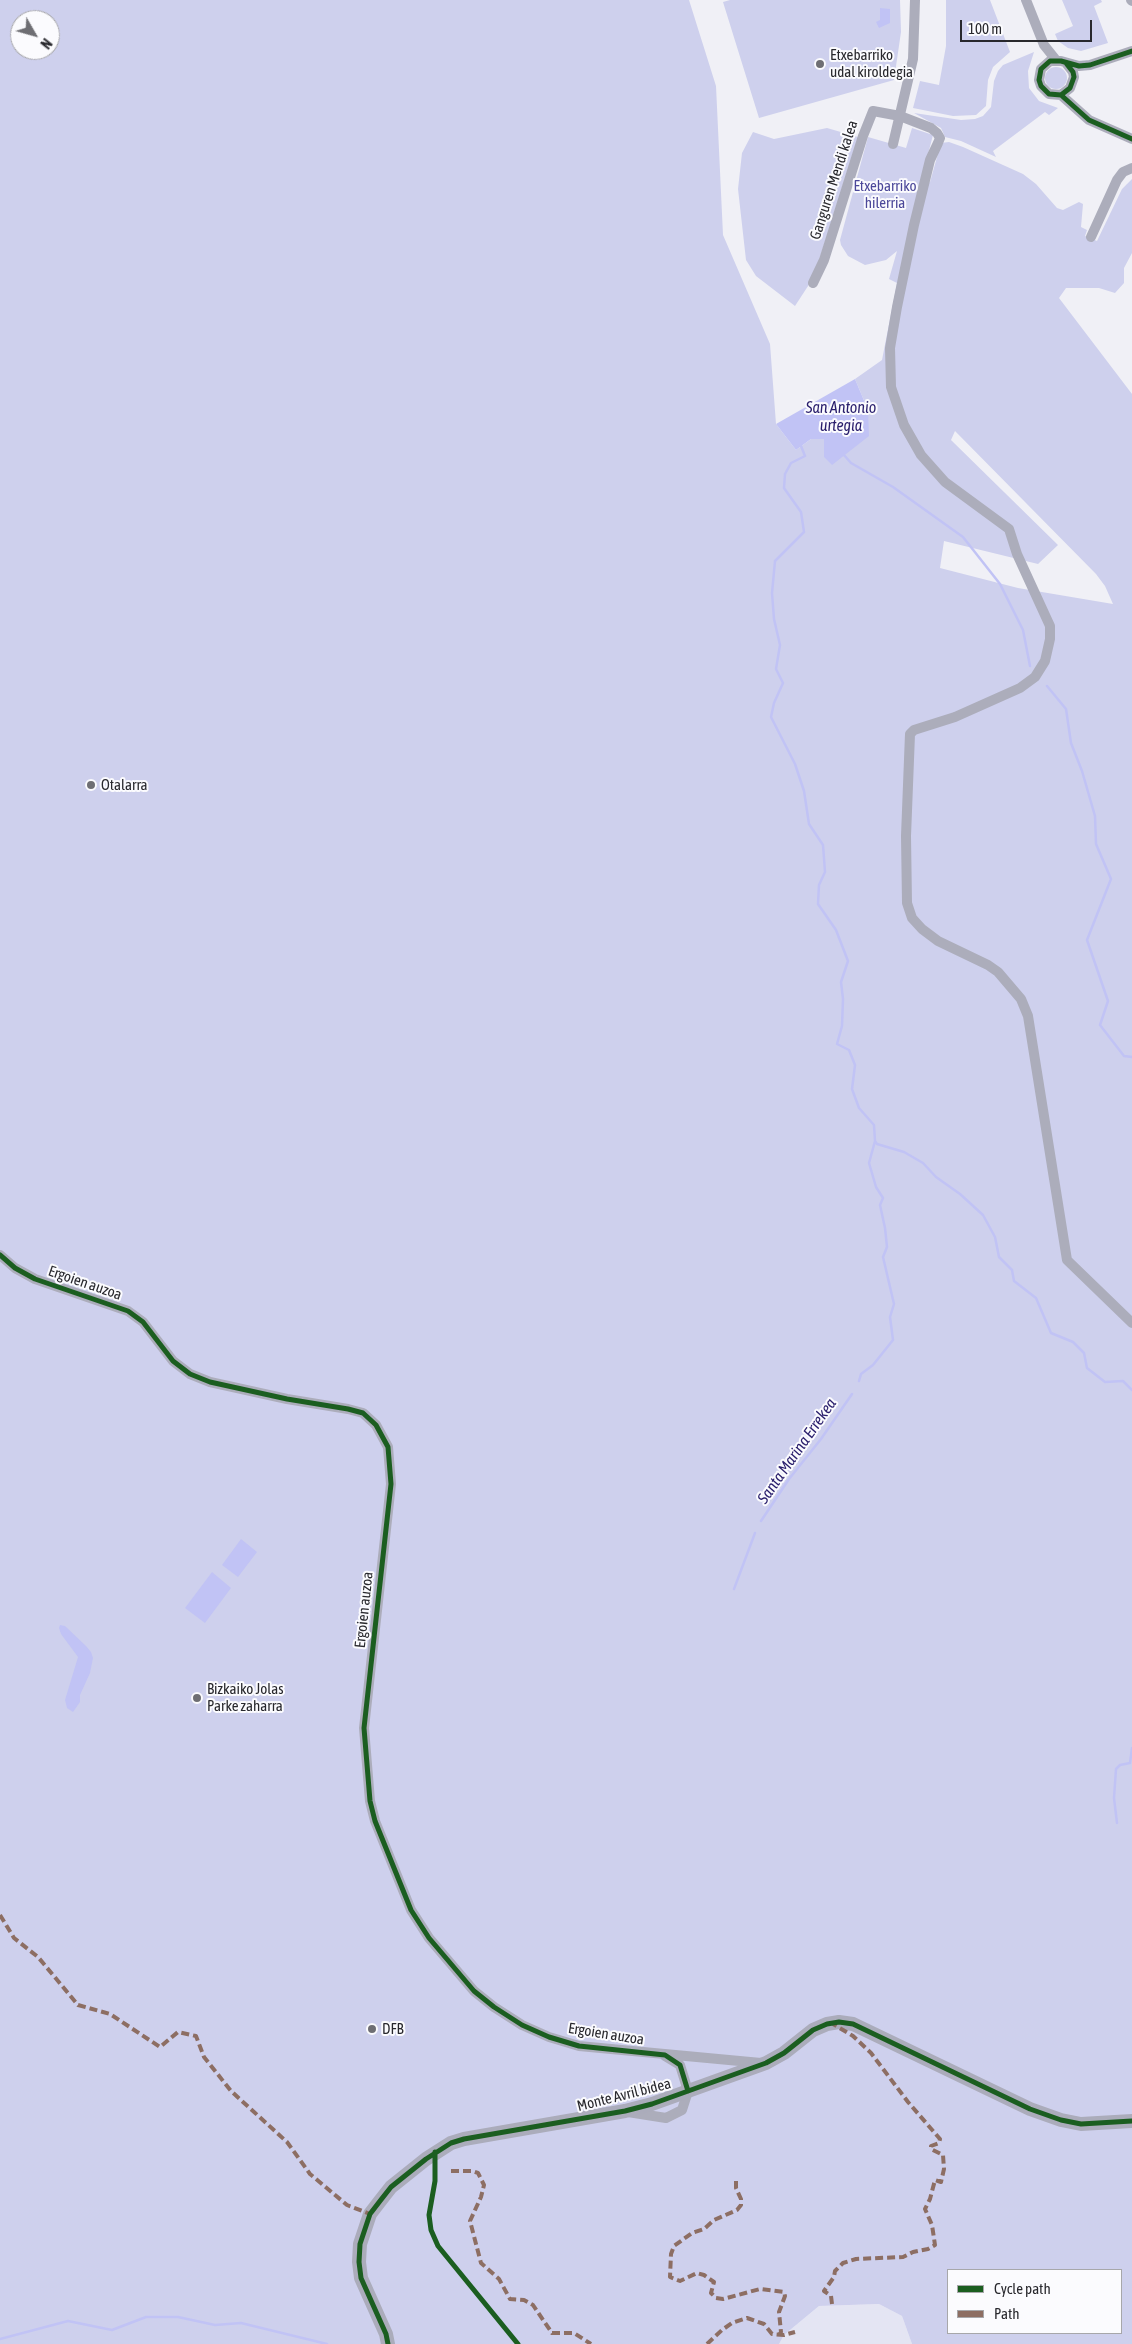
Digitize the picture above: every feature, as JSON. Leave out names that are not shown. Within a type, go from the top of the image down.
[{"type":"street","points":[[893,144],[912,59],[915,0]]},
{"type":"street","points":[[1026,0],[1044,45],[1045,64],[1039,74],[1041,86],[1049,94],[1061,95],[1080,114],[1102,127],[1132,139]]},
{"type":"street","points":[[1044,45],[1071,69],[1074,77]]},
{"type":"street","points":[[1045,64],[1061,62],[1079,66],[1090,65],[1131,54]]},
{"type":"street","points":[[1061,95],[1070,88],[1074,77],[1090,65]]},
{"type":"street","points":[[1070,88],[1080,114]]},
{"type":"street","name":"Ganguren Mendi kalea","points":[[813,283],[824,260],[863,136],[873,112],[900,116]]},
{"type":"street","points":[[900,116],[931,128],[937,132],[940,138],[930,160],[918,206],[897,307],[890,348],[891,387],[904,425],[921,455],[945,482],[1009,529],[1017,554],[1050,626],[1050,639],[1045,661],[1035,677],[1020,688],[956,717],[914,730],[910,734],[906,836],[907,902],[912,918],[922,929],[938,941],[993,968],[1021,999],[1028,1016],[1067,1260],[1132,1323]]},
{"type":"street","points":[[1091,237],[1117,180],[1123,172],[1132,168]]},
{"type":"street","name":"Ergoien auzoa","points":[[0,1255],[15,1268],[35,1279],[128,1311],[143,1322],[173,1360],[190,1374],[210,1382],[287,1399],[348,1408],[363,1413],[376,1425],[388,1447],[391,1484],[364,1728],[370,1801],[375,1822],[390,1853],[408,1903],[429,1938],[474,1991],[522,2025],[549,2037],[579,2046],[766,2063]]},
{"type":"street","name":"Monte Avril bidea","points":[[388,2344],[386,2334],[361,2278],[358,2262],[360,2244],[370,2214],[391,2187],[426,2159],[451,2143],[624,2111],[688,2091],[766,2063],[813,2030],[827,2024],[839,2022],[853,2024],[1046,2115],[1081,2124],[1132,2121]]},
{"type":"street","points":[[665,2055],[680,2065],[688,2091]]},
{"type":"shaded area","points":[[879,2304],[902,2316],[912,2344],[779,2344],[784,2335],[819,2306]]},
{"type":"green space","name":"Etxebarriko hilerria","points":[[0,0],[689,0],[716,86],[723,235],[770,344],[776,424],[796,450],[811,439],[825,439],[824,457],[868,410],[855,379],[882,360],[897,283],[889,279],[897,251],[886,260],[865,265],[848,256],[840,240],[868,137],[906,148],[912,128],[933,135],[920,185],[930,182],[941,143],[949,142],[1023,174],[1036,184],[1057,208],[1063,210],[1079,202],[1083,204],[1081,227],[1087,230],[1085,236],[1097,241],[1122,189],[1132,179],[1132,253],[1124,268],[1124,283],[1115,293],[1099,288],[1066,288],[1059,298],[1132,394],[1132,2344],[912,2344],[902,2316],[879,2304],[819,2306],[784,2335],[779,2344],[0,2344]],"holes":[[[955,431],[1096,574],[1105,586],[1113,604],[1018,588],[940,568],[944,541],[1038,564],[1058,545],[951,440]]]},
{"type":"green space","name":"Etxebarriko udal kiroldegia","points":[[730,0],[900,0],[901,32],[894,80],[759,118],[723,2]]},
{"type":"green space","points":[[946,0],[990,0],[1010,52],[993,67],[988,80],[986,106],[976,115],[953,116],[913,108],[920,81],[939,85],[946,46]]},
{"type":"green space","points":[[1062,0],[1101,0],[1102,2],[1094,6],[1108,43],[1081,51],[1068,48],[1058,41],[1055,34],[1073,26]]},
{"type":"green space","points":[[1034,52],[1028,71],[1029,88],[1039,101],[1058,108],[1049,115],[1045,112],[993,151],[996,157],[961,141],[945,137],[941,128],[914,113],[961,120],[975,119],[983,116],[991,107],[994,81],[998,71],[1003,65]]},
{"type":"green space","points":[[1052,67],[1060,67],[1067,74],[1067,82],[1060,89],[1052,89],[1045,82],[1045,74]]},
{"type":"green space","points":[[827,128],[858,137],[817,267],[810,283],[795,306],[756,276],[746,260],[738,189],[742,153],[753,132],[774,139]]},
{"type":"water","points":[[880,8],[890,9],[890,23],[879,28],[876,22],[880,20]]},
{"type":"water","name":"San Antonio urtegia","points":[[855,379],[868,410],[869,436],[832,465],[824,457],[824,439],[811,439],[796,450],[776,424]]},
{"type":"water","points":[[241,1539],[257,1552],[238,1577],[222,1565]]},
{"type":"water","points":[[212,1572],[231,1588],[205,1623],[185,1608]]},
{"type":"water","points":[[60,1625],[65,1626],[86,1646],[93,1658],[90,1673],[80,1695],[80,1702],[73,1712],[67,1708],[65,1700],[78,1657],[61,1634]]},
{"type":"waterway","name":"Santa Marina Errekea","points":[[801,446],[805,456],[791,463],[785,474],[784,488],[801,512],[804,532],[775,561],[772,593],[774,619],[780,645],[776,669],[783,683],[774,703],[771,717],[795,764],[804,791],[809,824],[823,845],[825,872],[819,885],[818,904],[836,930],[848,961],[841,982],[843,999],[842,1026],[837,1044],[849,1050],[855,1065],[852,1089],[859,1108],[874,1125],[875,1141],[869,1163],[876,1187],[883,1198],[880,1205],[887,1247],[883,1257],[894,1304],[890,1317],[893,1340],[873,1365],[861,1374],[859,1381]]},
{"type":"waterway","points":[[844,455],[851,463],[893,487],[963,537],[1000,584],[1023,630],[1030,666]]},
{"type":"waterway","points":[[1047,686],[1066,709],[1071,743],[1082,771],[1095,816],[1096,844],[1111,879],[1087,940],[1108,1001],[1100,1025],[1124,1056],[1132,1057]]},
{"type":"waterway","points":[[875,1141],[877,1144],[904,1152],[923,1163],[936,1177],[960,1194],[983,1215],[995,1237],[999,1257],[1012,1270],[1014,1281],[1036,1298],[1051,1333],[1073,1342],[1084,1353],[1087,1368],[1105,1382],[1123,1381],[1132,1390]]},
{"type":"waterway","name":"Santa Marina Errekea","points":[[761,1521],[789,1479],[821,1439],[852,1394]]},
{"type":"waterway","name":"Santa Marina Errekea","points":[[734,1589],[755,1533]]},
{"type":"waterway","points":[[1117,1823],[1114,1798],[1116,1769],[1120,1765],[1130,1763],[1132,1748]]},
{"type":"waterway","points":[[0,2339],[68,2321],[112,2330],[146,2317],[178,2317],[215,2325],[241,2323],[327,2344]]},
{"type":"marked path","points":[[0,1915],[14,1938],[38,1957],[78,2005],[110,2014],[160,2047],[178,2032],[196,2036],[204,2057],[231,2091],[287,2142],[310,2174],[347,2205],[370,2214]]},
{"type":"marked path","points":[[832,2304],[831,2296],[824,2291],[834,2277],[835,2271],[843,2263],[856,2259],[903,2257],[935,2245],[932,2225],[925,2209],[935,2180],[941,2182],[944,2169],[943,2155],[931,2149],[931,2146],[939,2143],[940,2139],[908,2102],[871,2053],[853,2036],[833,2024]]},
{"type":"marked path","points":[[451,2171],[472,2171],[478,2173],[484,2185],[481,2197],[470,2221],[481,2263],[499,2279],[510,2299],[524,2300],[533,2305],[552,2333],[574,2333],[591,2344]]},
{"type":"marked path","points":[[736,2181],[741,2205],[737,2210],[714,2220],[704,2229],[692,2233],[674,2246],[671,2254],[670,2277],[680,2281],[697,2273],[704,2275],[714,2282],[711,2293],[716,2298],[723,2299],[760,2289],[784,2292],[785,2296],[779,2312],[781,2332],[779,2335]]},
{"type":"marked path","points":[[707,2344],[732,2323],[747,2318],[764,2324],[772,2334],[784,2335],[795,2332]]},
{"type":"cycle path","points":[[1066,63],[1073,72],[1074,77],[1070,88],[1061,95],[1049,94],[1041,86],[1039,80],[1041,69],[1050,61],[1061,61],[1079,66],[1090,65],[1132,51]]},
{"type":"cycle path","points":[[1061,95],[1089,120],[1132,139]]},
{"type":"cycle path","points":[[0,1255],[15,1268],[35,1279],[128,1311],[143,1322],[173,1361],[190,1374],[210,1382],[363,1413],[376,1425],[388,1447],[391,1484],[364,1728],[370,1801],[375,1821],[411,1910],[429,1938],[474,1991],[494,2007],[522,2025],[549,2037],[579,2046],[665,2055],[680,2065],[688,2091]]},
{"type":"cycle path","points":[[388,2344],[386,2334],[361,2278],[359,2262],[360,2244],[370,2214],[380,2201],[391,2187],[426,2159],[451,2143],[464,2139],[625,2111],[652,2104],[766,2063],[784,2053],[813,2030],[827,2024],[839,2022],[853,2024],[1030,2109],[1061,2120],[1081,2124],[1132,2121]]},
{"type":"cycle path","points":[[435,2152],[435,2181],[429,2215],[431,2230],[438,2246],[518,2344]]},
{"type":"place","name":"Etxebarriko udal kiroldegia","points":[[820,64]]},
{"type":"place","name":"Otalarra","points":[[91,785]]},
{"type":"place","name":"Bizkaiko Jolas Parke zaharra","points":[[197,1698]]},
{"type":"place","name":"DFB","points":[[372,2029]]}]
